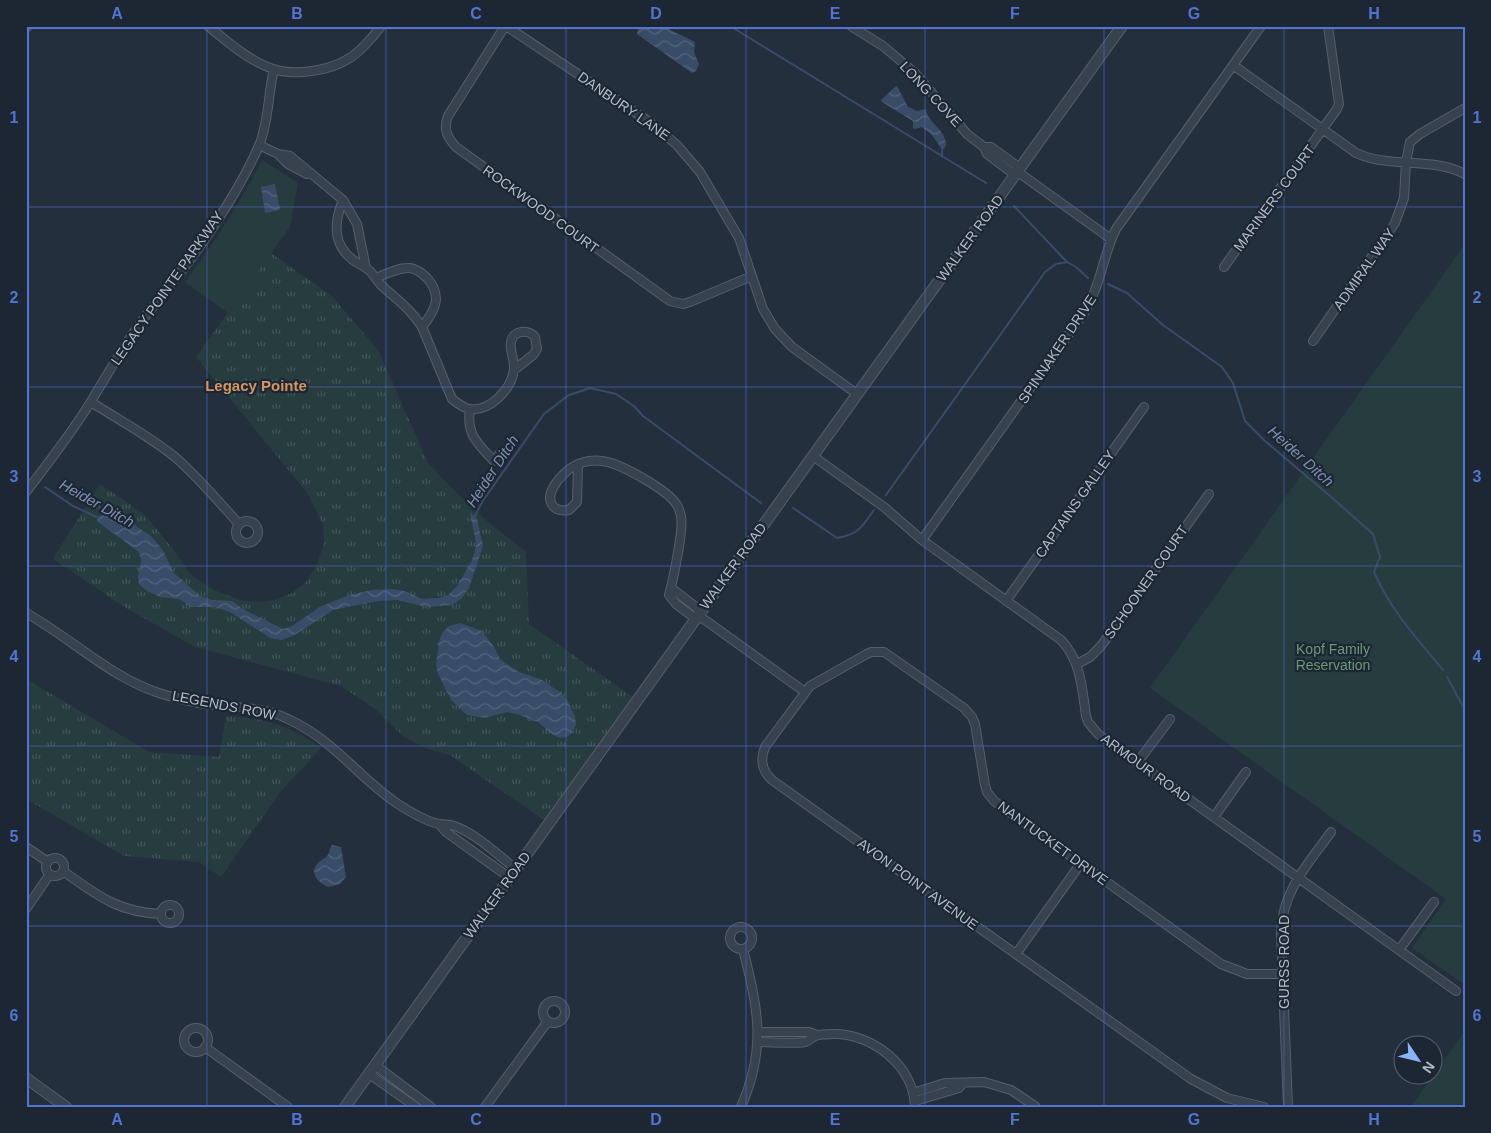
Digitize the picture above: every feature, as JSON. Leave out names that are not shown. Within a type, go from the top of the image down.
[{"type":"street","points":[[208,26],[238,50],[274,69],[304,72],[321,69],[348,59],[374,36],[381,26]]},
{"type":"street","name":"ROCKWOOD COURT","points":[[506,26],[448,116],[445,128],[456,147],[670,301],[683,304],[690,302],[752,276]]},
{"type":"street","name":"DANBURY LANE","points":[[506,26],[651,123],[677,145],[700,172],[739,238],[770,323],[780,336],[792,346],[857,394]]},
{"type":"street","name":"LONG COVE","points":[[851,26],[883,46],[915,73],[967,134],[984,147],[991,147],[1017,172],[1111,239]]},
{"type":"street","name":"WALKER ROAD","points":[[345,1107],[1122,26]]},
{"type":"street","name":"SPINNAKER DRIVE","points":[[922,540],[1086,310],[1098,284],[1111,239],[1121,222],[1261,26]]},
{"type":"street","name":"MARINERS COURT","points":[[1224,268],[1340,104],[1328,26]]},
{"type":"street","points":[[1234,65],[1356,153],[1383,162],[1437,164],[1465,174]]},
{"type":"street","name":"LEGACY POINTE PARKWAY","points":[[26,492],[91,402],[107,373],[135,331],[183,269],[222,214],[259,145],[265,128],[274,69]]},
{"type":"street","name":"ADMIRAL WAY","points":[[1313,341],[1395,222],[1404,198],[1408,146],[1414,139],[1465,108]]},
{"type":"street","points":[[259,145],[278,154],[288,164],[314,177],[342,200],[357,224],[366,268]]},
{"type":"street","points":[[342,200],[336,225],[338,243],[352,260],[366,268],[379,283],[408,307],[422,327],[452,399],[459,405],[470,409],[483,408],[494,402],[508,385],[514,370],[510,347],[511,339],[517,333],[529,332],[535,337],[537,349],[533,356],[514,370]]},
{"type":"street","points":[[376,278],[403,268],[411,268],[418,270],[433,284],[436,302],[433,314],[422,327]]},
{"type":"street","points":[[91,402],[152,440],[174,457],[198,479],[239,524]]},
{"type":"street","name":"CAPTAINS GALLEY","points":[[1006,600],[1144,406]]},
{"type":"street","points":[[470,409],[469,429],[475,441],[494,461],[500,453]]},
{"type":"street","name":"ARMOUR ROAD","points":[[813,456],[884,508],[922,540],[1060,640],[1070,651],[1077,664],[1088,722],[1098,734],[1456,991]]},
{"type":"street","points":[[578,464],[577,502],[568,510],[557,509],[550,500],[554,486],[568,470],[578,464],[588,461],[612,462],[657,487],[670,497],[677,506],[682,518],[671,588],[698,615],[805,692]]},
{"type":"street","name":"SCHOONER COURT","points":[[1077,664],[1090,657],[1101,646],[1209,494]]},
{"type":"street","name":"LEGENDS ROW","points":[[26,613],[48,625],[118,674],[158,692],[199,703],[260,710],[286,717],[310,730],[332,746],[396,803],[439,824],[454,825],[469,833],[513,873]]},
{"type":"street","name":"NANTUCKET DRIVE","points":[[805,692],[810,686],[865,655],[877,652],[890,655],[964,708],[972,717],[975,724],[985,785],[991,798],[1227,967],[1254,974],[1282,974]]},
{"type":"street","name":"AVON POINT AVENUE","points":[[805,692],[763,753],[762,765],[769,777],[1202,1086],[1226,1098],[1264,1107]]},
{"type":"street","points":[[1137,763],[1170,719]]},
{"type":"street","points":[[1214,818],[1246,772]]},
{"type":"street","name":"GURSS ROAD","points":[[1288,1107],[1282,974],[1282,914],[1289,894],[1331,832]]},
{"type":"street","points":[[26,847],[48,862]]},
{"type":"street","points":[[50,874],[47,867],[48,862],[53,858],[59,858],[64,865],[63,871]]},
{"type":"street","points":[[1016,954],[1081,863]]},
{"type":"street","points":[[50,874],[56,875],[63,871]]},
{"type":"street","points":[[63,871],[112,903],[142,913],[161,914]]},
{"type":"street","points":[[26,909],[50,874]]},
{"type":"street","points":[[1399,950],[1434,902]]},
{"type":"street","points":[[741,1107],[752,1079],[759,1032],[756,1003],[743,949]]},
{"type":"street","points":[[485,1107],[548,1021]]},
{"type":"street","points":[[759,1032],[835,1034],[851,1036],[866,1041],[881,1049],[895,1060],[903,1070],[913,1092],[915,1104],[959,1088],[963,1083]]},
{"type":"street","points":[[758,1042],[805,1042],[817,1035]]},
{"type":"street","points":[[205,1047],[288,1107]]},
{"type":"street","points":[[372,1069],[416,1107]]},
{"type":"street","points":[[372,1069],[431,1107]]},
{"type":"street","points":[[26,1078],[66,1107]]},
{"type":"street","points":[[913,1092],[945,1083],[984,1082],[1005,1087],[1036,1107]]},
{"type":"green space","points":[[262,160],[298,183],[290,227],[228,313],[185,282],[245,192]]},
{"type":"green space","name":"Kopf Family Reservation","points":[[1465,244],[1465,985],[1412,948],[1446,899],[1150,688]]},
{"type":"green space","points":[[271,253],[332,296],[378,350],[428,463],[473,510],[526,552],[529,624],[633,697],[545,821],[450,755],[428,749],[404,737],[375,709],[341,686],[195,647],[126,608],[53,559],[100,484],[144,514],[173,549],[190,574],[214,590],[240,600],[257,602],[274,600],[292,593],[307,581],[317,564],[324,544],[323,525],[308,494],[196,357]]},
{"type":"green space","points":[[26,679],[149,752],[219,757],[226,716],[276,724],[299,734],[321,748],[281,791],[221,877],[199,862],[124,856],[26,799]]},
{"type":"green space","points":[[1465,1030],[1465,1107],[1411,1107],[1426,1086],[1444,1086],[1444,1060]]},
{"type":"water","points":[[639,26],[662,26],[695,42],[694,52],[699,64],[696,71],[692,73],[637,34]]},
{"type":"water","points":[[896,86],[908,107],[917,111],[926,109],[930,119],[943,134],[946,145],[944,149],[922,127],[913,128],[913,121],[882,102],[881,100]]},
{"type":"water","points":[[275,184],[280,210],[265,213],[261,187]]},
{"type":"water","points":[[113,508],[124,512],[137,527],[151,536],[162,549],[174,573],[200,596],[212,600],[232,601],[243,609],[283,629],[292,626],[320,607],[349,595],[372,590],[392,589],[404,591],[422,599],[439,598],[448,595],[458,585],[475,551],[476,543],[470,512],[477,519],[483,546],[469,588],[462,598],[452,605],[426,607],[397,600],[352,606],[333,610],[293,636],[281,640],[270,638],[230,612],[216,607],[191,607],[179,599],[160,597],[147,591],[139,584],[141,560],[139,552],[98,522],[97,518]]},
{"type":"water","points":[[460,623],[482,631],[500,659],[519,672],[542,680],[561,693],[575,716],[576,725],[572,733],[567,737],[560,738],[553,735],[538,722],[507,712],[485,718],[467,715],[451,700],[438,674],[436,665],[442,633],[449,626]]},
{"type":"water","points":[[332,845],[341,847],[346,877],[340,884],[329,887],[318,881],[314,871],[319,862],[328,855]]},
{"type":"waterway","points":[[730,26],[986,183]]},
{"type":"waterway","points":[[942,148],[942,155]]},
{"type":"waterway","points":[[1014,206],[1067,262]]},
{"type":"waterway","name":"Heider Ditch","points":[[886,495],[1045,272],[1056,264],[1067,262],[1088,278]]},
{"type":"waterway","name":"Heider Ditch","points":[[1108,284],[1127,293],[1163,325],[1222,367],[1233,383],[1245,421],[1265,441],[1373,534],[1380,557],[1374,572],[1380,586],[1405,623],[1443,670]]},
{"type":"waterway","name":"Heider Ditch","points":[[474,518],[482,502],[544,414],[569,395],[590,388],[616,394],[634,406],[643,416],[761,503]]},
{"type":"waterway","name":"Heider Ditch","points":[[45,487],[73,506],[99,518]]},
{"type":"waterway","name":"Heider Ditch","points":[[793,508],[837,538],[859,529],[874,510]]},
{"type":"waterway","name":"Heider Ditch","points":[[1447,677],[1465,710]]},
{"type":"district","name":"Legacy Pointe","points":[[256,385]]}]
